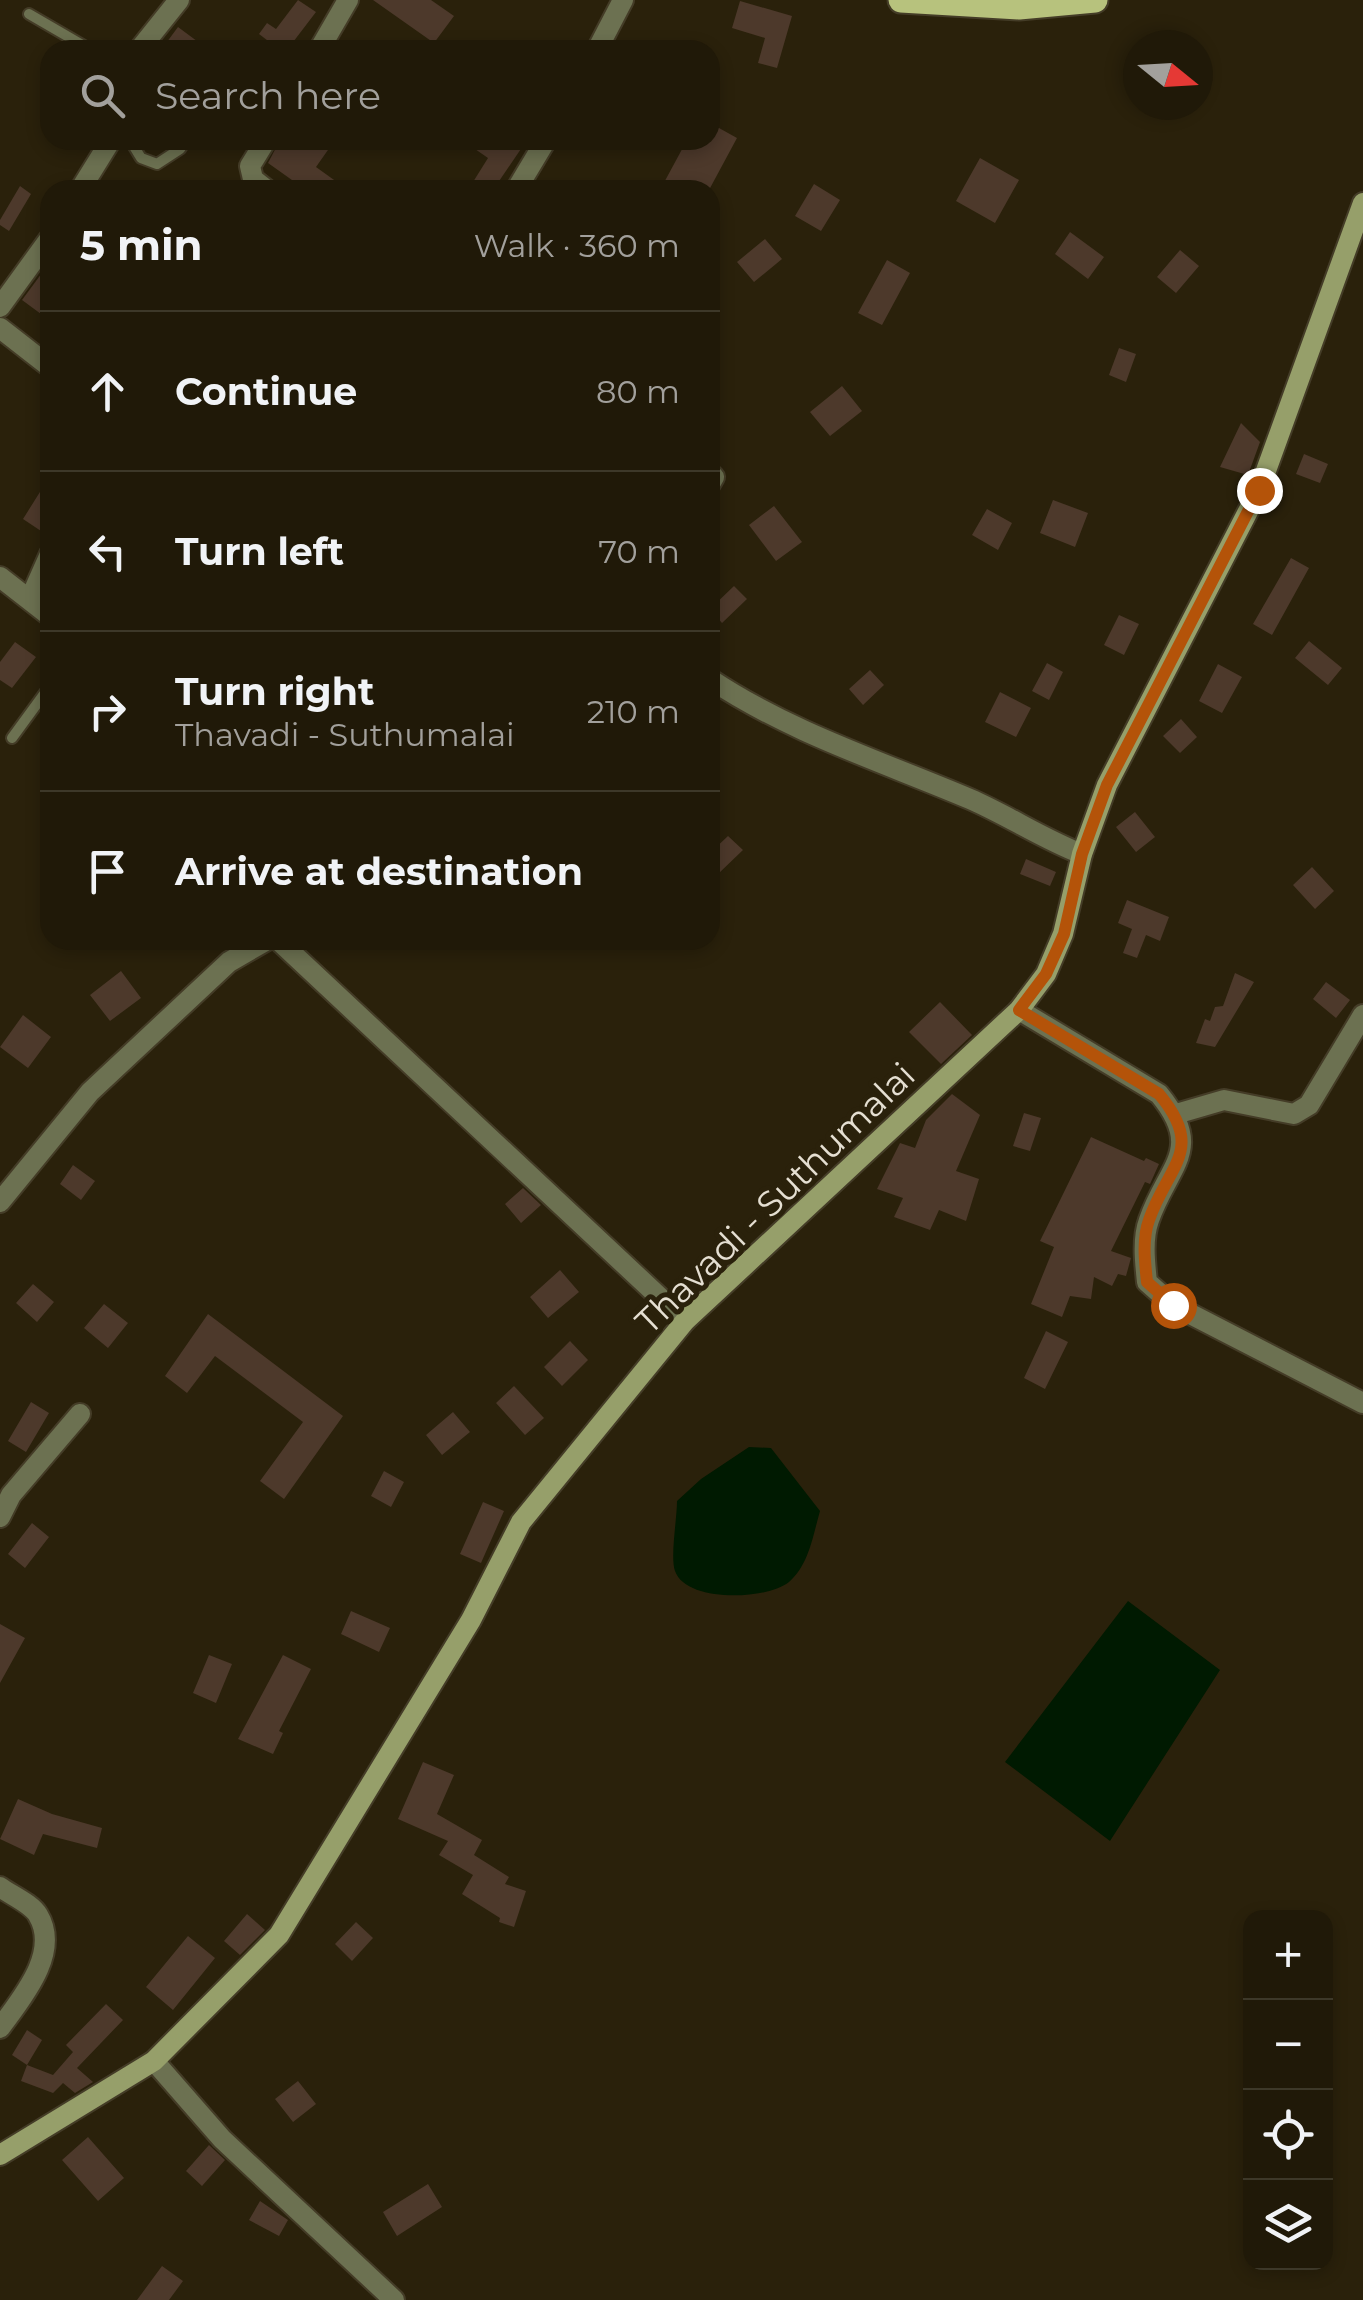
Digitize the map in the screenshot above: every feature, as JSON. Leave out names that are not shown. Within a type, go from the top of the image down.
[{"type":"main road","points":[[901,0],[1019,7],[1095,0]]},
{"type":"main road","name":"Thavadi - Suthumalai","points":[[0,2155],[154,2061],[279,1935],[472,1620],[521,1522],[685,1322],[1019,1010],[1046,974],[1064,934],[1082,854],[1107,785],[1259,490],[1363,204]]},
{"type":"street","points":[[147,40],[179,0]]},
{"type":"street","points":[[325,40],[348,0]]},
{"type":"street","points":[[603,40],[623,0]]},
{"type":"street","points":[[86,180],[105,150]]},
{"type":"street","points":[[253,180],[250,166],[260,150]]},
{"type":"street","points":[[522,180],[540,150]]},
{"type":"street","points":[[0,307],[40,252]]},
{"type":"street","points":[[0,328],[40,358]]},
{"type":"street","points":[[30,599],[40,576]]},
{"type":"street","points":[[0,577],[40,608]]},
{"type":"street","points":[[720,686],[749,705],[996,810],[1042,838],[1082,854]]},
{"type":"street","points":[[0,1202],[90,1092],[229,962],[249,950]]},
{"type":"street","points":[[289,950],[685,1322]]},
{"type":"street","points":[[1019,1010],[1159,1094],[1176,1114],[1184,1147],[1148,1223],[1144,1259],[1147,1282],[1173,1305],[1363,1403]]},
{"type":"street","points":[[1176,1114],[1224,1100],[1294,1114],[1309,1105],[1363,1015]]},
{"type":"street","points":[[0,1517],[6,1492],[80,1414]]},
{"type":"street","points":[[0,1888],[38,1912],[45,1935],[37,1978],[0,2028]]},
{"type":"street","points":[[154,2061],[222,2140],[394,2300]]},
{"type":"lane","points":[[29,14],[73,40]]},
{"type":"lane","points":[[136,150],[141,158],[157,164],[178,150]]},
{"type":"lane","points":[[12,738],[40,700]]},
{"type":"shaded area","points":[[749,1447],[771,1448],[820,1511],[809,1549],[796,1575],[778,1588],[746,1595],[694,1589],[675,1571],[677,1501],[701,1479]]},
{"type":"shaded area","points":[[1128,1601],[1220,1670],[1110,1841],[1005,1762]]},
{"type":"building","points":[[298,0],[316,12],[295,40],[267,40],[259,34],[267,23],[276,29]]},
{"type":"building","points":[[373,0],[431,0],[454,16],[436,40],[430,40]]},
{"type":"building","points":[[740,1],[792,16],[777,68],[758,63],[765,38],[732,28]]},
{"type":"building","points":[[178,27],[196,40],[168,40]]},
{"type":"building","points":[[720,129],[737,138],[714,180],[665,180],[682,150],[720,150]]},
{"type":"building","points":[[275,150],[328,150],[316,167],[334,180],[292,180],[268,163]]},
{"type":"building","points":[[476,150],[520,150],[500,180],[474,180],[488,158]]},
{"type":"building","points":[[980,158],[1019,180],[995,223],[956,201]]},
{"type":"building","points":[[814,184],[840,200],[821,231],[795,216]]},
{"type":"building","points":[[20,186],[31,194],[9,231],[0,225],[0,220]]},
{"type":"building","points":[[1070,232],[1104,257],[1088,279],[1055,254]]},
{"type":"building","points":[[765,239],[782,259],[754,282],[737,262]]},
{"type":"building","points":[[1180,250],[1199,266],[1176,293],[1157,277]]},
{"type":"building","points":[[887,260],[910,273],[882,325],[858,313]]},
{"type":"building","points":[[40,276],[40,313],[22,300]]},
{"type":"building","points":[[1119,348],[1136,354],[1126,382],[1109,375]]},
{"type":"building","points":[[842,386],[862,411],[830,436],[810,412]]},
{"type":"building","points":[[1241,423],[1260,442],[1248,475],[1220,467]]},
{"type":"building","points":[[1304,454],[1328,464],[1320,483],[1296,474]]},
{"type":"building","points":[[40,492],[40,530],[23,519]]},
{"type":"building","points":[[1053,500],[1088,513],[1075,547],[1040,533]]},
{"type":"building","points":[[774,506],[802,542],[776,561],[749,525]]},
{"type":"building","points":[[987,509],[1012,523],[998,550],[972,535]]},
{"type":"building","points":[[1291,558],[1309,568],[1272,635],[1253,624]]},
{"type":"building","points":[[734,586],[747,599],[722,623],[720,599]]},
{"type":"building","points":[[1119,615],[1139,624],[1124,655],[1104,645]]},
{"type":"building","points":[[1309,641],[1342,668],[1328,685],[1295,658]]},
{"type":"building","points":[[15,642],[36,657],[12,688],[0,680],[0,662]]},
{"type":"building","points":[[1047,663],[1063,672],[1049,700],[1032,691]]},
{"type":"building","points":[[1218,664],[1242,677],[1222,713],[1199,701]]},
{"type":"building","points":[[870,670],[884,685],[863,705],[849,689]]},
{"type":"building","points":[[1000,692],[1031,708],[1016,737],[985,722]]},
{"type":"building","points":[[1181,719],[1197,737],[1180,753],[1163,736]]},
{"type":"building","points":[[1135,812],[1155,837],[1136,852],[1116,827]]},
{"type":"building","points":[[728,836],[743,850],[720,872],[720,844]]},
{"type":"building","points":[[1026,859],[1056,872],[1050,886],[1020,874]]},
{"type":"building","points":[[1312,867],[1334,891],[1315,909],[1293,885]]},
{"type":"building","points":[[1127,900],[1169,917],[1160,941],[1146,935],[1137,958],[1123,953],[1132,929],[1118,923]]},
{"type":"building","points":[[121,971],[141,998],[110,1021],[90,995]]},
{"type":"building","points":[[1235,973],[1254,982],[1215,1047],[1196,1043],[1205,1019],[1210,1021],[1215,1007],[1223,1006]]},
{"type":"building","points":[[1326,982],[1350,1000],[1336,1018],[1313,999]]},
{"type":"building","points":[[940,1002],[972,1035],[941,1064],[909,1032]]},
{"type":"building","points":[[23,1015],[51,1037],[28,1068],[0,1047]]},
{"type":"building","points":[[952,1094],[980,1115],[956,1171],[979,1179],[966,1221],[939,1210],[930,1230],[894,1217],[903,1198],[877,1189],[900,1143],[915,1148],[926,1120]]},
{"type":"building","points":[[1024,1113],[1041,1118],[1030,1151],[1013,1146]]},
{"type":"building","points":[[1091,1137],[1159,1164],[1150,1184],[1145,1182],[1111,1251],[1131,1258],[1126,1276],[1118,1274],[1112,1286],[1094,1277],[1091,1299],[1070,1296],[1062,1317],[1031,1304],[1054,1247],[1040,1241]]},
{"type":"building","points":[[73,1165],[95,1181],[81,1200],[60,1184]]},
{"type":"building","points":[[523,1188],[541,1205],[521,1223],[505,1204]]},
{"type":"building","points":[[560,1270],[579,1292],[548,1318],[530,1297]]},
{"type":"building","points":[[33,1284],[54,1302],[37,1322],[16,1303]]},
{"type":"building","points":[[104,1304],[128,1323],[108,1348],[84,1328]]},
{"type":"building","points":[[208,1314],[343,1416],[284,1499],[260,1481],[303,1422],[215,1356],[187,1393],[165,1376]]},
{"type":"building","points":[[1046,1331],[1068,1342],[1045,1389],[1024,1378]]},
{"type":"building","points":[[570,1341],[588,1360],[562,1386],[544,1367]]},
{"type":"building","points":[[514,1386],[544,1418],[525,1435],[496,1403]]},
{"type":"building","points":[[31,1402],[49,1413],[26,1452],[8,1441]]},
{"type":"building","points":[[453,1412],[470,1432],[442,1455],[426,1435]]},
{"type":"building","points":[[384,1471],[404,1482],[391,1507],[371,1496]]},
{"type":"building","points":[[483,1502],[504,1511],[481,1563],[460,1554]]},
{"type":"building","points":[[32,1523],[49,1537],[25,1568],[8,1554]]},
{"type":"building","points":[[351,1611],[390,1628],[379,1652],[341,1634]]},
{"type":"building","points":[[0,1624],[25,1638],[0,1683]]},
{"type":"building","points":[[209,1655],[232,1664],[216,1703],[193,1693]]},
{"type":"building","points":[[283,1655],[311,1669],[279,1731],[283,1733],[273,1754],[238,1739]]},
{"type":"building","points":[[423,1762],[454,1775],[437,1814],[482,1840],[474,1855],[509,1877],[505,1884],[526,1891],[514,1927],[499,1922],[500,1918],[462,1894],[473,1875],[439,1855],[448,1841],[398,1819]]},
{"type":"building","points":[[18,1799],[52,1814],[102,1828],[97,1848],[43,1834],[34,1855],[0,1839]]},
{"type":"building","points":[[247,1914],[265,1930],[240,1955],[224,1941]]},
{"type":"building","points":[[356,1922],[373,1938],[352,1961],[335,1944]]},
{"type":"building","points":[[188,1936],[215,1958],[173,2010],[146,1987]]},
{"type":"building","points":[[106,2004],[123,2020],[77,2068],[93,2082],[75,2093],[63,2083],[53,2093],[21,2081],[27,2065],[53,2075],[73,2052],[66,2045]]},
{"type":"building","points":[[27,2030],[42,2040],[27,2065],[12,2055]]},
{"type":"building","points":[[298,2081],[316,2104],[293,2122],[275,2099]]},
{"type":"building","points":[[88,2137],[124,2178],[98,2201],[62,2160]]},
{"type":"building","points":[[209,2145],[225,2160],[202,2186],[186,2171]]},
{"type":"building","points":[[428,2184],[442,2207],[397,2236],[383,2212]]},
{"type":"building","points":[[260,2201],[288,2220],[279,2236],[249,2220]]},
{"type":"building","points":[[162,2266],[183,2281],[169,2300],[137,2300]]},
{"type":"route","points":[[1173,1305],[1147,1282],[1144,1259],[1148,1223],[1184,1147],[1176,1114],[1159,1094],[1019,1010],[1046,974],[1064,934],[1082,854],[1107,785],[1259,490]]}]
